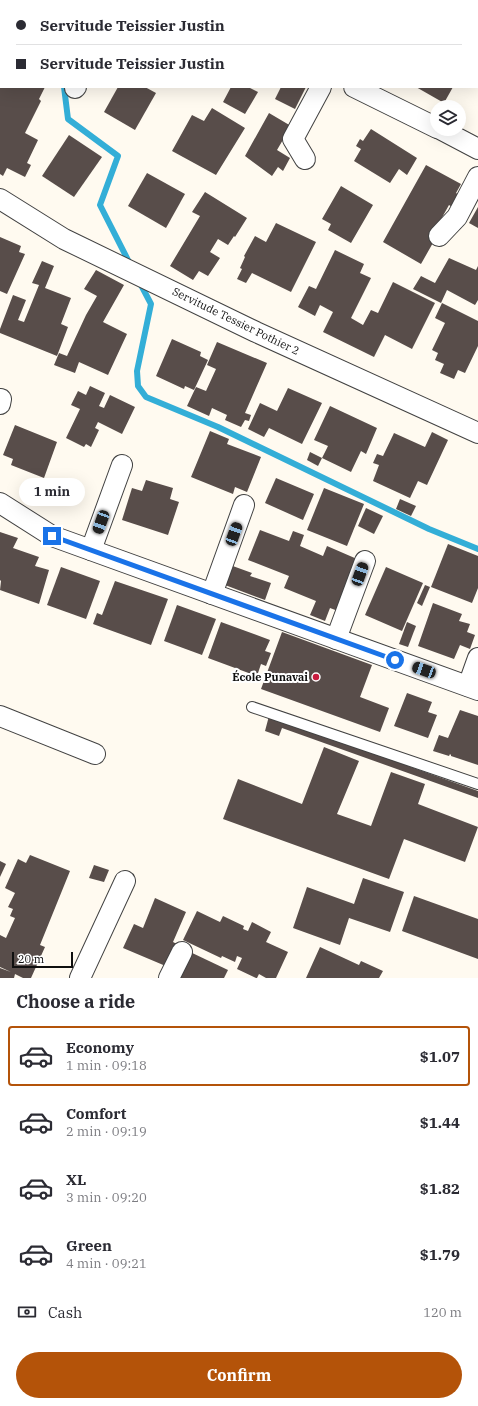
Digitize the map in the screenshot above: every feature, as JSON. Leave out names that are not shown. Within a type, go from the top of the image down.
[{"type":"street","points":[[305,159],[293,139],[320,88]]},
{"type":"street","points":[[364,89],[430,124]]},
{"type":"street","points":[[453,136],[478,149]]},
{"type":"street","points":[[439,236],[457,217],[478,177]]},
{"type":"street","name":"Servitude Tessier Pothier 2","points":[[0,199],[64,239],[256,332],[478,433]]},
{"type":"street","points":[[91,550],[122,465]]},
{"type":"street","points":[[0,503],[52,536],[473,688],[478,658]]},
{"type":"street","points":[[212,594],[244,505]]},
{"type":"street","points":[[336,639],[365,561]]},
{"type":"street","points":[[0,716],[95,754]]},
{"type":"street","points":[[80,978],[125,881]]},
{"type":"street","points":[[169,978],[182,952]]},
{"type":"lane","points":[[252,707],[478,784]]},
{"type":"building","points":[[0,88],[44,88],[39,99],[41,101],[25,133],[38,140],[27,163],[31,165],[25,177],[7,168],[3,176],[0,174]]},
{"type":"building","points":[[117,88],[147,88],[156,93],[135,130],[104,112]]},
{"type":"building","points":[[230,88],[250,88],[258,92],[245,114],[223,102]]},
{"type":"building","points":[[280,88],[306,88],[295,109],[275,99]]},
{"type":"building","points":[[418,88],[452,88],[446,100],[439,100]]},
{"type":"building","points":[[212,108],[245,128],[216,175],[172,151],[192,115],[204,121]]},
{"type":"building","points":[[269,113],[291,126],[277,150],[290,158],[283,171],[278,167],[272,176],[245,156]]},
{"type":"building","points":[[371,129],[417,158],[407,175],[399,169],[390,183],[354,161],[361,149],[356,146],[360,139],[363,141]]},
{"type":"building","points":[[69,135],[102,157],[74,197],[42,176]]},
{"type":"building","points":[[426,165],[461,184],[456,193],[459,195],[452,207],[449,205],[430,239],[434,241],[421,264],[383,242]]},
{"type":"building","points":[[147,173],[185,194],[166,228],[128,206]]},
{"type":"building","points":[[341,186],[373,205],[351,243],[328,230],[331,224],[322,219]]},
{"type":"building","points":[[205,192],[247,218],[228,245],[218,239],[210,252],[220,258],[208,276],[199,271],[193,280],[170,266],[200,216],[192,212]]},
{"type":"building","points":[[478,207],[478,228],[469,223]]},
{"type":"building","points":[[276,223],[316,242],[291,292],[252,273],[246,283],[237,279],[242,269],[240,268],[245,257],[244,256],[255,236],[266,242]]},
{"type":"building","points":[[0,237],[21,246],[19,252],[25,254],[7,294],[0,291]]},
{"type":"building","points":[[335,250],[364,264],[360,273],[371,278],[351,318],[363,325],[371,310],[378,313],[393,282],[435,303],[412,349],[385,335],[374,357],[323,332],[333,312],[320,305],[315,316],[298,307],[309,286],[316,289]]},
{"type":"building","points":[[449,258],[476,270],[478,266],[478,300],[475,305],[447,290],[441,303],[413,289],[421,276],[435,283]]},
{"type":"building","points":[[42,261],[54,266],[45,288],[71,298],[61,324],[68,327],[57,356],[0,333],[0,329],[13,295],[26,300],[18,320],[24,322],[39,285],[32,283]]},
{"type":"building","points":[[96,270],[124,285],[103,322],[127,334],[108,375],[79,362],[75,373],[54,365],[59,353],[67,356],[86,315],[97,296],[84,289]]},
{"type":"building","points":[[442,303],[478,321],[478,346],[465,373],[458,370],[454,379],[440,373],[444,364],[435,360],[438,353],[432,350],[445,323],[435,318]]},
{"type":"building","points":[[172,339],[201,352],[200,356],[208,360],[194,390],[185,386],[184,389],[156,376]]},
{"type":"building","points":[[217,342],[267,363],[245,413],[251,415],[249,421],[245,420],[241,427],[225,420],[227,415],[212,408],[209,416],[187,406],[196,387],[206,391],[216,369],[207,365]]},
{"type":"building","points":[[90,386],[105,393],[99,406],[104,408],[110,395],[135,407],[122,434],[98,422],[95,428],[99,430],[91,447],[86,444],[84,447],[66,438],[80,409],[71,405],[78,391],[86,395]]},
{"type":"building","points":[[288,388],[322,403],[302,444],[269,428],[264,437],[248,429],[260,403],[277,411]]},
{"type":"building","points":[[330,406],[377,428],[366,454],[361,451],[351,472],[322,458],[328,446],[314,440]]},
{"type":"building","points":[[15,425],[57,442],[44,478],[11,465],[13,459],[3,455]]},
{"type":"building","points":[[210,431],[229,439],[227,444],[261,457],[247,492],[235,487],[233,494],[191,477]]},
{"type":"building","points":[[432,432],[448,440],[427,485],[418,481],[410,498],[373,481],[379,465],[373,463],[377,454],[383,456],[394,433],[425,447]]},
{"type":"building","points":[[310,452],[322,458],[318,466],[307,460]]},
{"type":"building","points":[[276,478],[314,494],[303,520],[265,503]]},
{"type":"building","points":[[146,480],[173,488],[170,499],[179,502],[168,535],[122,520],[132,488],[142,491]]},
{"type":"building","points":[[324,488],[364,504],[347,546],[307,530]]},
{"type":"building","points":[[400,499],[416,506],[411,516],[396,509]]},
{"type":"building","points":[[366,508],[383,516],[374,534],[358,526]]},
{"type":"building","points":[[260,530],[289,541],[293,531],[304,535],[300,546],[323,556],[327,546],[357,559],[338,611],[330,608],[325,621],[310,615],[316,601],[284,588],[289,576],[248,560]]},
{"type":"building","points":[[0,532],[18,538],[13,548],[39,557],[35,566],[49,570],[39,604],[0,590]]},
{"type":"building","points":[[448,544],[478,556],[478,588],[472,603],[431,587]]},
{"type":"building","points":[[230,565],[252,573],[250,576],[271,583],[265,600],[225,585]]},
{"type":"building","points":[[61,567],[100,581],[86,619],[47,605]]},
{"type":"building","points":[[386,567],[423,583],[402,631],[365,615]]},
{"type":"building","points":[[115,581],[168,599],[151,645],[93,624],[97,613],[102,615]]},
{"type":"building","points":[[425,585],[430,587],[422,606],[417,603]]},
{"type":"building","points":[[433,603],[462,614],[459,621],[470,624],[467,632],[475,635],[470,649],[460,645],[454,659],[418,646]]},
{"type":"building","points":[[177,605],[216,619],[202,655],[164,641]]},
{"type":"building","points":[[221,622],[270,640],[265,651],[271,653],[266,666],[261,664],[257,676],[208,658]]},
{"type":"building","points":[[407,622],[416,626],[408,647],[399,644]]},
{"type":"building","name":"École Punavai","points":[[282,632],[372,665],[360,697],[389,708],[380,732],[261,689]]},
{"type":"building","points":[[407,693],[432,702],[428,712],[437,715],[428,738],[394,726]]},
{"type":"building","points":[[460,710],[478,716],[478,765],[451,756],[450,754],[449,756],[433,751],[439,735],[448,738]]},
{"type":"building","points":[[269,716],[478,791],[478,798],[282,728],[279,736],[265,731]]},
{"type":"building","points":[[324,747],[359,761],[337,814],[371,826],[391,772],[425,784],[418,804],[478,827],[465,862],[404,839],[389,879],[223,819],[238,779],[302,804]]},
{"type":"building","points":[[30,855],[70,871],[40,945],[45,947],[31,978],[23,978],[15,974],[14,978],[0,978],[0,968],[11,972],[0,967],[0,935],[6,938],[15,918],[10,916],[13,909],[8,907],[15,893],[5,888],[18,859],[26,863]]},
{"type":"building","points":[[0,861],[6,864],[0,877]]},
{"type":"building","points":[[94,865],[109,870],[104,882],[89,878]]},
{"type":"building","points":[[363,878],[404,892],[390,932],[349,918],[340,945],[293,928],[307,887],[354,904]]},
{"type":"building","points":[[414,896],[478,919],[478,959],[402,931]]},
{"type":"building","points":[[155,898],[186,912],[173,942],[179,945],[168,967],[123,948],[134,924],[143,928]]},
{"type":"building","points":[[197,911],[220,922],[223,916],[244,926],[243,929],[248,931],[252,922],[271,932],[266,942],[288,952],[276,978],[266,978],[259,974],[256,978],[237,969],[242,958],[237,956],[235,962],[222,956],[221,958],[183,940]]},
{"type":"building","points":[[320,947],[359,965],[361,961],[383,971],[379,978],[306,978]]},
{"type":"building","points":[[188,951],[228,970],[224,978],[176,978]]},
{"type":"waterway","points":[[64,88],[68,119],[118,156],[100,205],[131,266]]},
{"type":"waterway","points":[[140,283],[151,304],[137,371],[138,386],[146,397],[218,427],[429,529],[478,549]]},
{"type":"place","name":"École Punavai","points":[[316,677]]},
{"type":"route","points":[[52,536],[395,660]]}]
